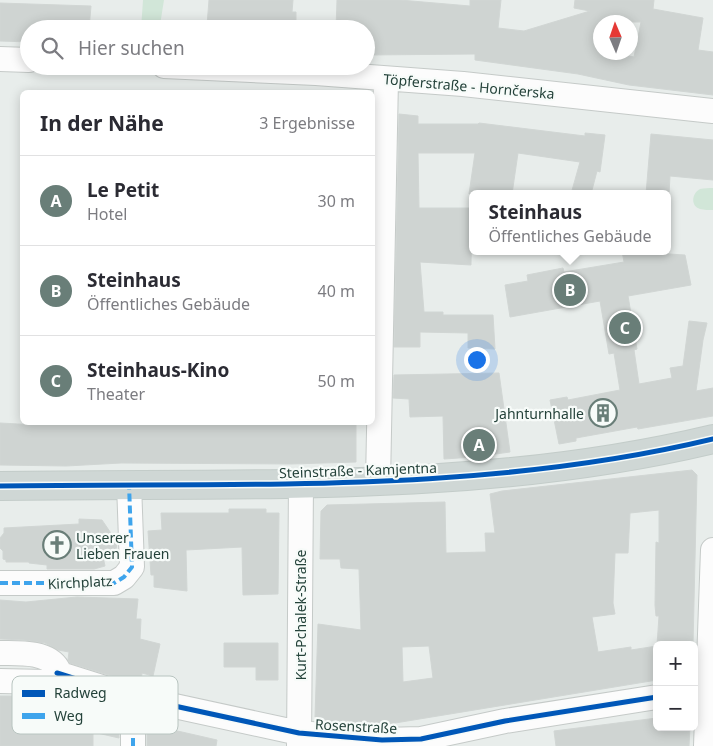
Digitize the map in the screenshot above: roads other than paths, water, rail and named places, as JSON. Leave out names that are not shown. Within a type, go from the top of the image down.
[{"type":"main road","name":"Steinstraße - Kamjentna","points":[[0,486],[378,482],[441,479],[539,469],[673,449],[713,439]]},
{"type":"street","points":[[0,59],[20,60]]},
{"type":"street","name":"Töpferstraße - Hornčerska","points":[[339,75],[503,88],[713,111]]},
{"type":"street","points":[[378,482],[386,79]]},
{"type":"street","name":"Kurt-Pchalek-Straße","points":[[299,740],[301,483]]},
{"type":"street","name":"Kirchplatz","points":[[0,583],[114,583],[124,577],[132,567],[129,484]]},
{"type":"street","points":[[706,746],[705,692],[713,550]]},
{"type":"street","points":[[0,653],[29,654],[42,657],[55,665],[57,673]]},
{"type":"street","name":"Rosenstraße","points":[[57,673],[66,676]]},
{"type":"street","name":"Rosenstraße","points":[[178,709],[299,740],[382,740],[421,739],[505,721],[653,698]]},
{"type":"place","name":"Steinhaus","points":[[570,290]]},
{"type":"place","name":"Steinhaus-Kino","points":[[625,328]]},
{"type":"place","name":"Jahnturnhalle","points":[[603,413]]},
{"type":"place","name":"Le Petit","points":[[479,445]]},
{"type":"place","name":"Unserer Lieben Frauen","points":[[57,545]]}]
